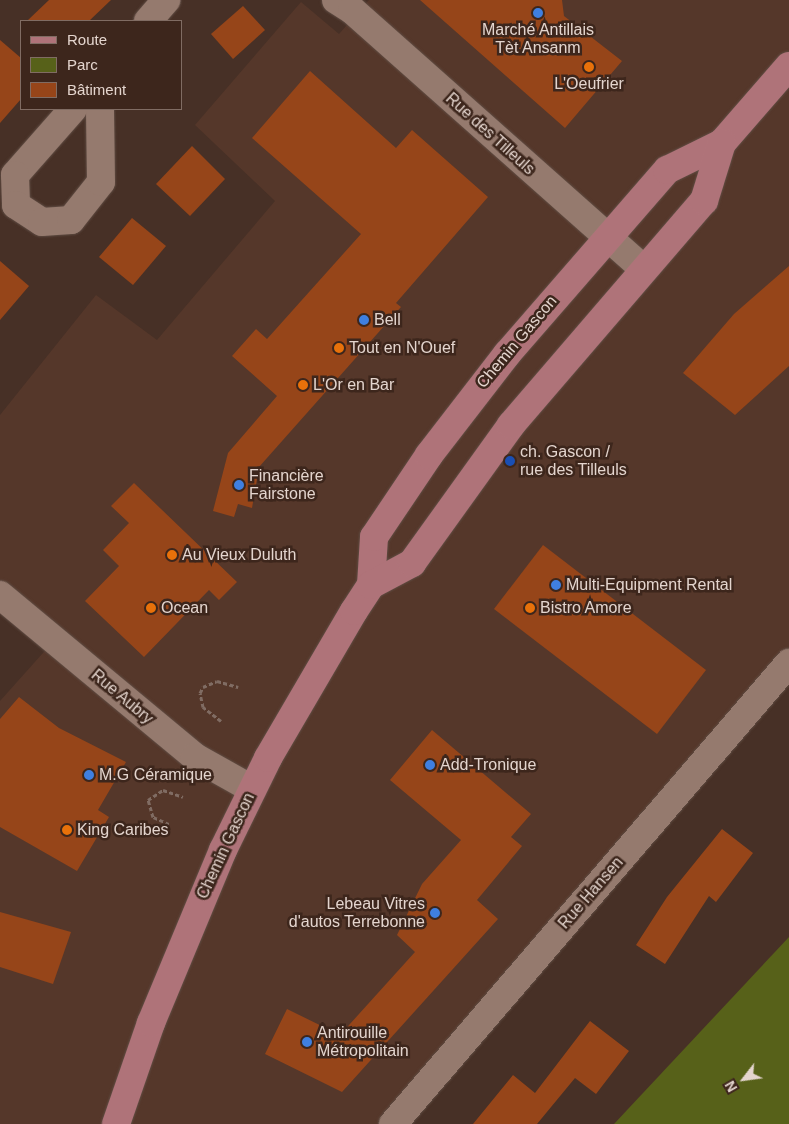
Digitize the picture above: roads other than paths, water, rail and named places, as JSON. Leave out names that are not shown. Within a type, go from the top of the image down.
[{"type":"main road","name":"Chemin Gascon","points":[[116,1124],[183,942],[252,790],[311,682],[371,585],[374,537],[403,493],[490,375],[607,237],[667,170],[722,142],[789,66]]},
{"type":"main road","name":"Chemin Gascon","points":[[371,585],[412,563],[511,425],[704,201],[722,142]]},
{"type":"street","points":[[149,20],[166,0]]},
{"type":"street","name":"Rue des Tilleuls","points":[[336,0],[352,10],[644,269]]},
{"type":"street","points":[[72,110],[15,176],[16,205],[42,222],[71,220],[100,182],[100,110]]},
{"type":"street","name":"Rue Aubry","points":[[0,595],[195,757],[252,790]]},
{"type":"street","name":"Rue Hansen","points":[[393,1124],[789,663]]},
{"type":"place","name":"Marché Antillais Tèt Ansanm","points":[[538,13]]},
{"type":"place","name":"L'Oeufrier","points":[[589,67]]},
{"type":"place","name":"Bell","points":[[364,320]]},
{"type":"place","name":"Tout en N'Ouef","points":[[339,348]]},
{"type":"place","name":"L'Or en Bar","points":[[303,385]]},
{"type":"place","name":"ch. Gascon / rue des Tilleuls","points":[[510,461]]},
{"type":"place","name":"Financière Fairstone","points":[[239,485]]},
{"type":"place","name":"Au Vieux Duluth","points":[[172,555]]},
{"type":"place","name":"Multi-Equipment Rental","points":[[556,585]]},
{"type":"place","name":"Ocean","points":[[151,608]]},
{"type":"place","name":"Bistro Amore","points":[[530,608]]},
{"type":"place","name":"Add-Tronique","points":[[430,765]]},
{"type":"place","name":"M.G Céramique","points":[[89,775]]},
{"type":"place","name":"King Caribes","points":[[67,830]]},
{"type":"place","name":"Lebeau Vitres d'autos Terrebonne","points":[[435,913]]},
{"type":"place","name":"Antirouille Métropolitain","points":[[307,1042]]}]
